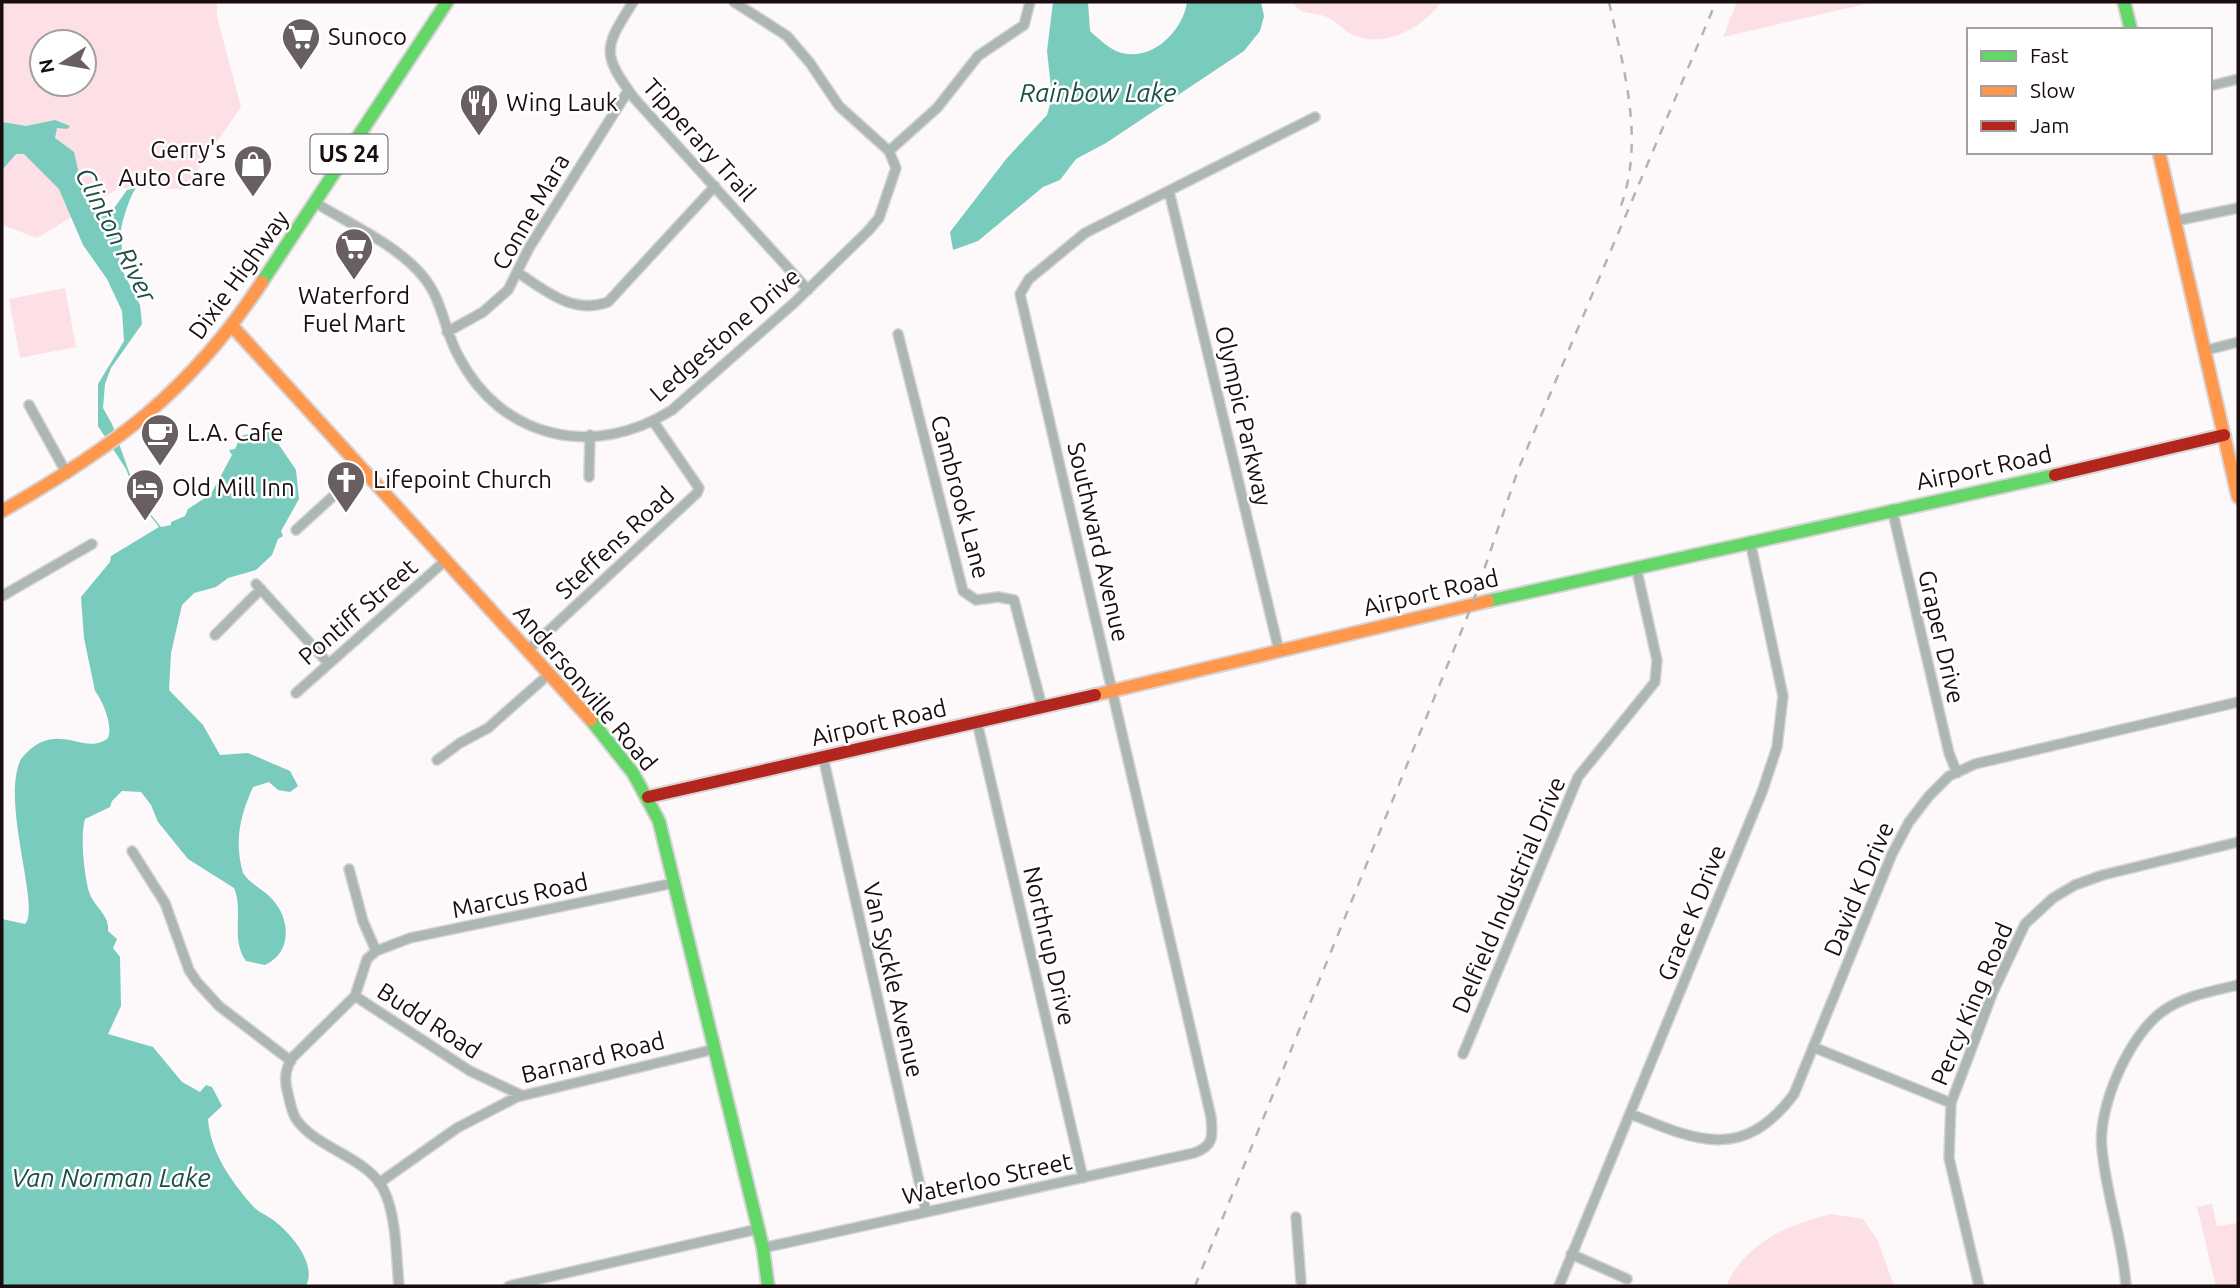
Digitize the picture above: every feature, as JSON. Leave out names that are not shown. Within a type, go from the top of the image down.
[{"type":"street","name":"Dixie Highway","points":[[2,511],[67,474],[122,437],[181,385],[233,327],[447,2]]},
{"type":"street","name":"Tipperary Trail","points":[[633,2],[612,35],[609,48],[617,75],[628,91],[808,290]]},
{"type":"street","points":[[734,2],[787,36],[810,63],[839,106],[889,151],[937,108],[978,56],[1024,25],[1030,2]]},
{"type":"street","points":[[2124,2],[2130,28]]},
{"type":"street","points":[[2212,86],[2238,79]]},
{"type":"street","name":"Conne Mara","points":[[447,332],[499,300],[628,91]]},
{"type":"street","name":"Southward Avenue","points":[[1213,1138],[1211,1117],[1020,294],[1029,279],[1085,233],[1315,117]]},
{"type":"street","name":"Ledgestone Drive","points":[[316,203],[391,250],[424,277],[431,288],[447,332],[473,382],[494,405],[517,421],[546,433],[590,435],[623,431],[653,421],[672,410],[808,290],[879,218],[896,168],[889,151]]},
{"type":"street","points":[[2159,154],[2203,351],[2235,472],[2238,497]]},
{"type":"street","points":[[517,272],[579,307],[592,308],[608,302],[715,186]]},
{"type":"street","name":"Olympic Parkway","points":[[1169,191],[1279,651]]},
{"type":"street","points":[[2175,220],[2238,208]]},
{"type":"street","name":"Andersonville Road","points":[[233,327],[527,650],[636,778],[648,797],[659,821],[715,1049],[763,1248],[768,1286]]},
{"type":"street","name":"Cambrook Lane","points":[[898,334],[963,591],[975,600],[998,597],[1014,600],[1042,707]]},
{"type":"street","points":[[2203,351],[2238,342]]},
{"type":"street","points":[[29,405],[67,474]]},
{"type":"street","name":"Steffens Road","points":[[527,650],[697,493],[699,488],[692,475],[653,421]]},
{"type":"street","points":[[589,477],[590,435]]},
{"type":"street","name":"Airport Road","points":[[648,797],[1636,567],[2224,435]]},
{"type":"street","points":[[296,530],[363,469]]},
{"type":"street","name":"Graper Drive","points":[[1892,509],[1948,753],[1957,773]]},
{"type":"street","name":"Grace K Drive","points":[[1559,1286],[1631,1114],[1777,747],[1781,680],[1750,541]]},
{"type":"street","points":[[2,596],[92,544]]},
{"type":"street","name":"Pontiff Street","points":[[296,692],[446,561]]},
{"type":"street","name":"Delfield Industrial Drive","points":[[1463,1054],[1528,903],[1573,787],[1594,755],[1655,682],[1657,660],[1636,567]]},
{"type":"street","points":[[215,635],[258,587],[328,663]]},
{"type":"street","points":[[437,760],[460,743],[488,728],[548,675]]},
{"type":"street","name":"David K Drive","points":[[1631,1114],[1700,1140],[1721,1142],[1760,1129],[1779,1114],[1794,1094],[1892,854],[1909,822],[1929,796],[1957,773],[1992,759],[2238,702]]},
{"type":"street","name":"Northrup Drive","points":[[977,722],[1083,1178]]},
{"type":"street","name":"Van Syckle Avenue","points":[[823,757],[926,1212]]},
{"type":"street","name":"Percy King Road","points":[[1979,1286],[1949,1158],[1951,1103],[1998,981],[2025,924],[2042,907],[2075,885],[2103,875],[2238,842]]},
{"type":"street","points":[[132,851],[165,903],[189,970],[198,982],[219,1006],[291,1061]]},
{"type":"street","points":[[349,869],[363,921],[376,951],[367,959],[355,996],[291,1061],[286,1069],[285,1083],[296,1120],[355,1161],[379,1183],[387,1195],[395,1238],[399,1286]]},
{"type":"street","name":"Marcus Road","points":[[376,951],[410,938],[674,883]]},
{"type":"street","points":[[2126,1286],[2100,1131],[2114,1084],[2129,1053],[2150,1022],[2164,1010],[2187,999],[2238,985]]},
{"type":"street","name":"Budd Road","points":[[355,996],[470,1071],[521,1095]]},
{"type":"street","points":[[1813,1047],[1951,1103]]},
{"type":"street","name":"Barnard Road","points":[[379,1183],[457,1128],[521,1095],[715,1049]]},
{"type":"street","name":"Waterloo Street","points":[[763,1248],[1194,1153],[1209,1145],[1213,1138]]},
{"type":"street","points":[[1296,1217],[1301,1285]]},
{"type":"street","points":[[509,1286],[758,1229]]},
{"type":"street","points":[[1572,1254],[1627,1279]]},
{"type":"shaded area","points":[[2,2],[217,2],[217,17],[241,107],[184,189],[119,188],[37,238],[2,225]]},
{"type":"shaded area","points":[[1292,2],[1441,2],[1413,28],[1389,38],[1376,39],[1351,34],[1332,19],[1304,12]]},
{"type":"shaded area","points":[[1737,2],[1874,2],[1723,37]]},
{"type":"shaded area","points":[[65,288],[76,347],[20,358],[9,299]]},
{"type":"shaded area","points":[[2212,1204],[2217,1226],[2237,1223],[2238,1286],[2216,1286],[2197,1207]]},
{"type":"shaded area","points":[[1830,1214],[1863,1219],[1878,1241],[1894,1286],[1726,1286],[1744,1258],[1769,1238],[1798,1224]]},
{"type":"water","name":"Rainbow Lake","points":[[1053,2],[1088,2],[1090,31],[1112,49],[1128,54],[1152,50],[1162,43],[1179,24],[1187,2],[1261,2],[1264,16],[1260,31],[1244,51],[1106,143],[1076,159],[1060,180],[1043,187],[978,241],[953,250],[950,232],[1007,158],[1047,115],[1052,97],[1047,51]]},
{"type":"water","name":"Van Norman Lake","points":[[55,120],[70,126],[67,129],[57,128],[55,138],[74,152],[84,196],[92,208],[110,214],[127,190],[136,188],[122,225],[122,248],[118,262],[140,305],[142,324],[111,368],[105,384],[103,408],[112,424],[139,500],[161,527],[171,525],[171,522],[185,516],[188,509],[211,494],[232,455],[229,450],[235,449],[241,436],[264,430],[271,433],[296,470],[299,499],[281,531],[283,536],[278,539],[272,555],[256,570],[228,578],[216,587],[194,593],[182,605],[171,653],[169,690],[203,725],[220,755],[248,753],[290,771],[298,786],[290,792],[278,790],[269,782],[253,787],[240,829],[239,850],[243,873],[272,899],[283,916],[286,935],[280,952],[274,960],[265,965],[246,961],[239,944],[238,906],[234,888],[188,859],[158,822],[151,805],[141,792],[122,791],[110,807],[85,819],[83,845],[89,892],[107,920],[108,931],[117,939],[113,948],[120,957],[121,1006],[108,1034],[153,1047],[182,1082],[200,1092],[206,1085],[212,1087],[222,1106],[208,1119],[217,1154],[236,1186],[251,1204],[277,1223],[296,1243],[306,1260],[309,1278],[306,1286],[2,1286],[2,919],[25,924],[29,914],[17,826],[16,778],[21,759],[46,740],[69,740],[89,744],[108,738],[108,720],[95,691],[84,638],[81,597],[110,562],[111,556],[159,527],[138,500],[126,469],[98,426],[98,384],[124,341],[122,311],[107,279],[83,245],[59,189],[24,154],[16,154],[2,170],[2,122],[26,126]]},
{"type":"railway","points":[[1609,2],[1626,80],[1632,133],[1627,185],[1619,211]]},
{"type":"railway","points":[[1195,1286],[1472,605],[1518,470],[1716,2]]},
{"type":"traffic: fast","points":[[262,282],[447,2]]},
{"type":"traffic: fast","points":[[2124,2],[2130,28]]},
{"type":"traffic: fast","points":[[1488,601],[2055,475]]},
{"type":"traffic: fast","points":[[591,720],[633,773],[659,821],[763,1248],[768,1286]]},
{"type":"traffic: slow","points":[[2159,154],[2238,497]]},
{"type":"traffic: slow","points":[[2,511],[80,464],[147,414],[207,355],[262,282]]},
{"type":"traffic: slow","points":[[233,327],[591,720]]},
{"type":"traffic: slow","points":[[1095,695],[1488,601]]},
{"type":"traffic: jam","points":[[2055,475],[2224,435]]},
{"type":"traffic: jam","points":[[648,797],[1095,695]]},
{"type":"place","name":"Sunoco","points":[[301,71]]},
{"type":"place","name":"Wing Lauk","points":[[479,137]]},
{"type":"place","name":"Gerry's Auto Care","points":[[253,198]]},
{"type":"place","name":"Waterford Fuel Mart","points":[[354,281]]},
{"type":"place","name":"L.A. Cafe","points":[[160,467]]},
{"type":"place","name":"Lifepoint Church","points":[[346,514]]},
{"type":"place","name":"Old Mill Inn","points":[[145,522]]},
{"type":"water label","name":"Clinton River","points":[[116,235]]}]
